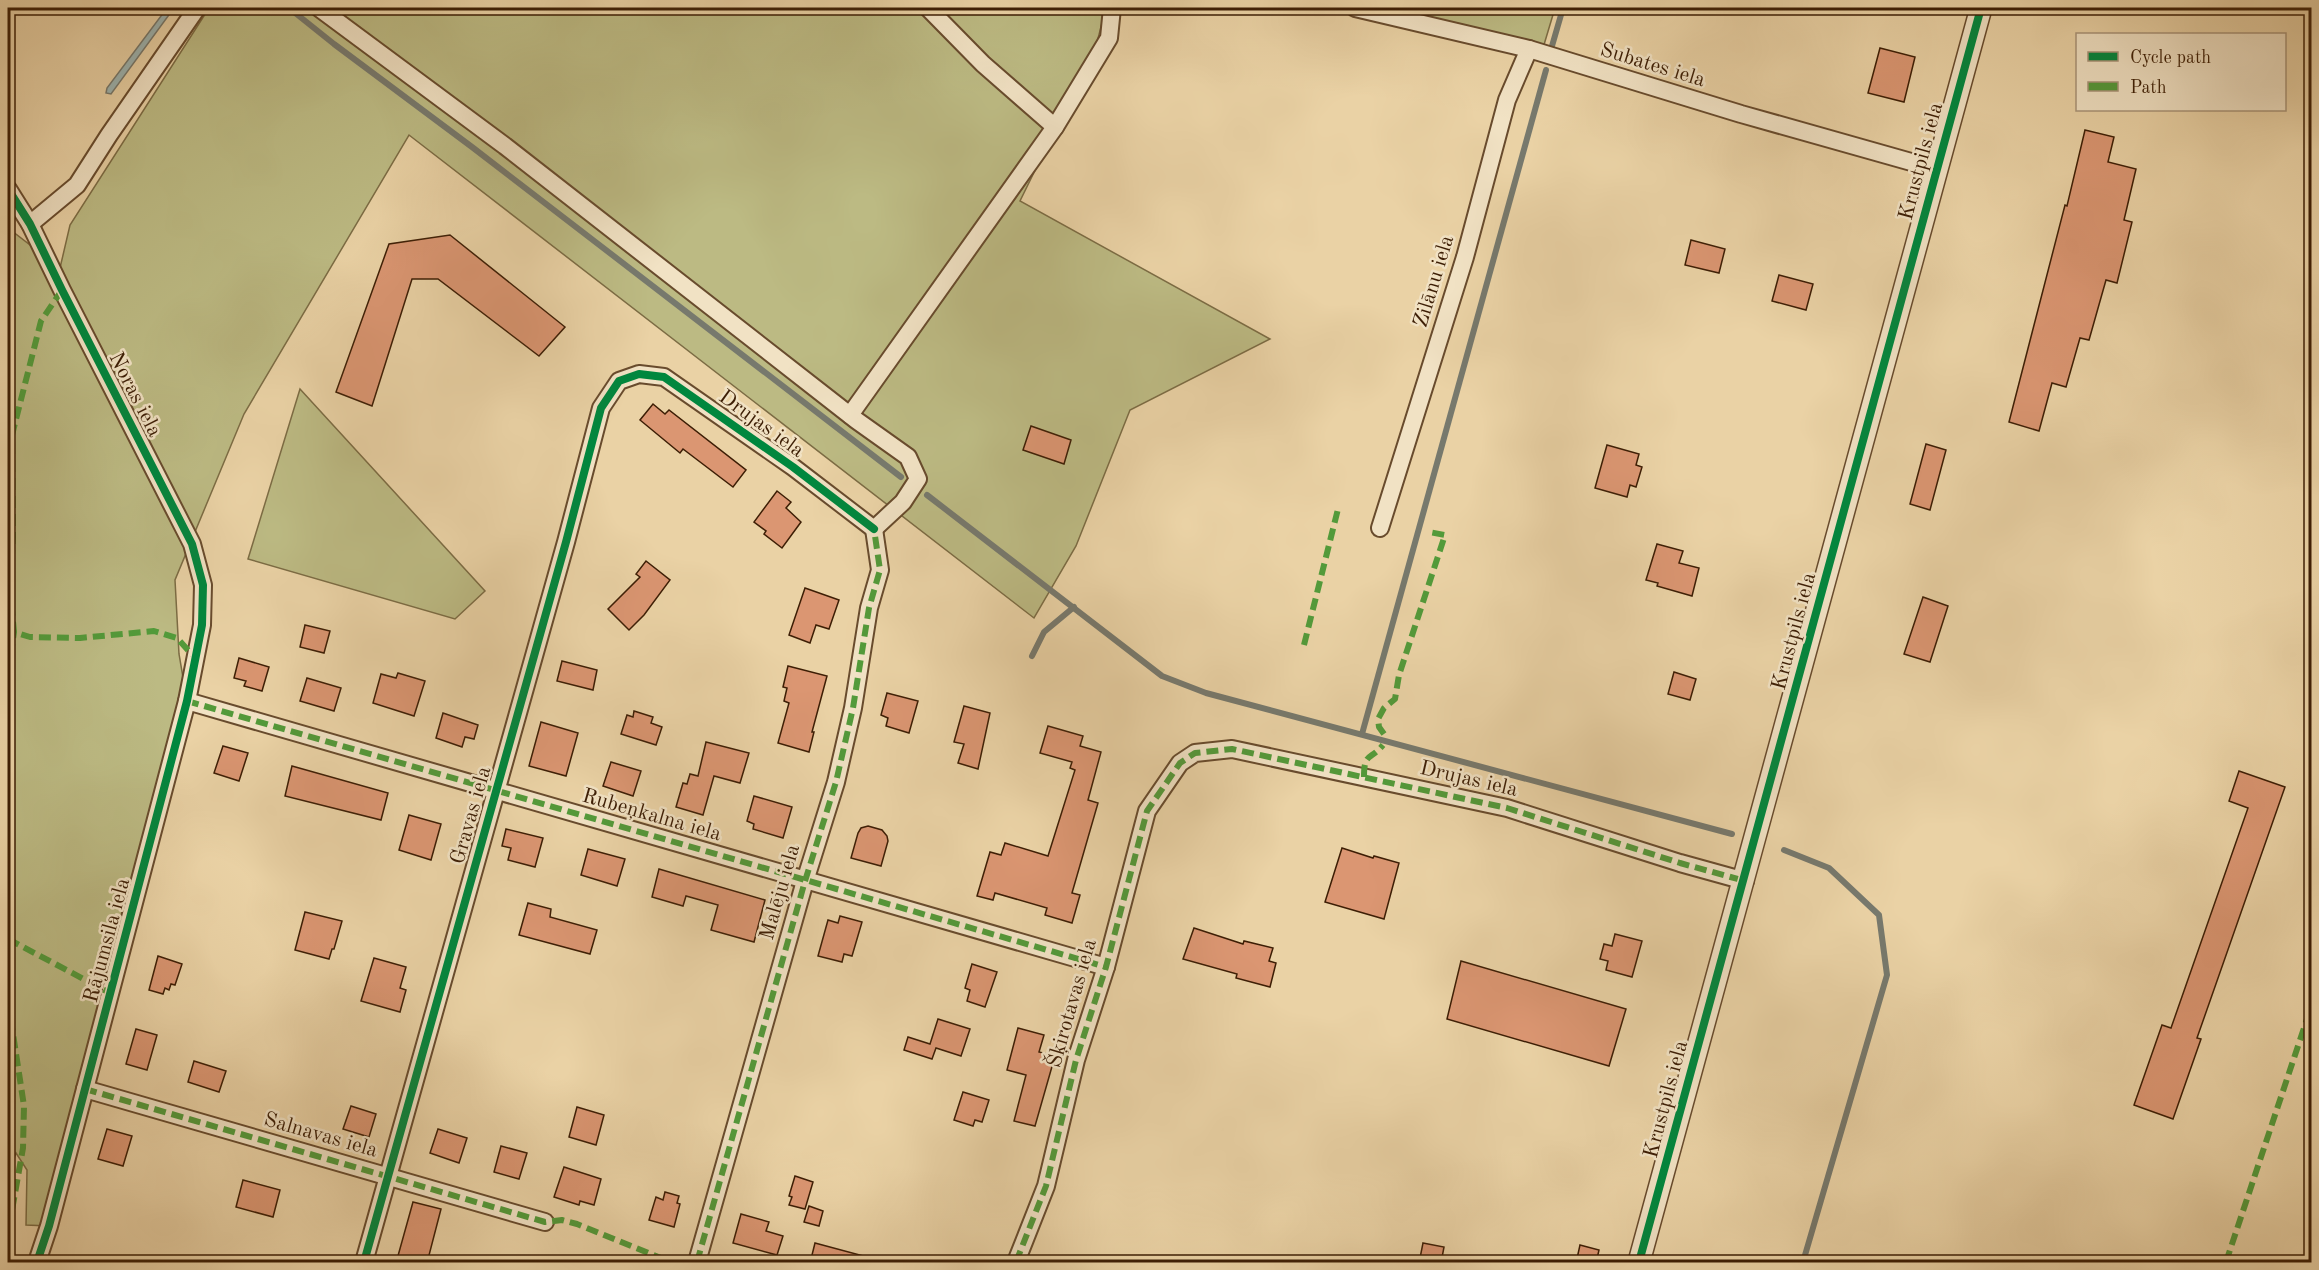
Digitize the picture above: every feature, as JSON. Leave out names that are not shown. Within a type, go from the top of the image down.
[{"type":"street","points":[[30,224],[76,186],[196,8]]},
{"type":"street","points":[[319,8],[506,146],[850,415],[908,457],[918,479],[903,502],[874,529]]},
{"type":"street","points":[[928,8],[982,64],[1055,127]]},
{"type":"street","points":[[850,415],[1055,127],[1109,38],[1112,8]]},
{"type":"street","name":"Subates iela","points":[[1355,8],[1529,49],[1773,124],[1936,169]]},
{"type":"street","name":"Krustpils iela","points":[[1639,1263],[1702,1029],[1745,881],[1981,8]]},
{"type":"street","name":"Zilānu iela","points":[[1380,528],[1465,257],[1507,100],[1529,49]]},
{"type":"street","name":"Noras iela","points":[[8,189],[30,224],[192,544],[203,585],[202,625]]},
{"type":"street","name":"Drujas iela","points":[[619,381],[639,374],[664,377],[784,460],[874,529]]},
{"type":"street","name":"Gravas iela","points":[[364,1263],[570,531],[601,408],[619,381]]},
{"type":"street","name":"Malēju iela","points":[[697,1263],[805,881],[836,782],[853,708],[869,608],[880,570],[874,529]]},
{"type":"street","name":"Rājumsila iela","points":[[37,1263],[86,1089],[187,701],[202,625]]},
{"type":"street","name":"Rubeņkalna iela","points":[[187,701],[1106,967]]},
{"type":"street","name":"Drujas iela","points":[[1180,763],[1195,753],[1232,749],[1507,808],[1680,863],[1745,881]]},
{"type":"street","name":"Šķirotavas iela","points":[[1016,1263],[1046,1186],[1078,1052],[1106,967],[1147,811],[1180,763]]},
{"type":"street","name":"Salnavas iela","points":[[86,1089],[545,1222]]},
{"type":"shaded area","points":[[209,8],[1106,8],[1096,46],[1020,201],[1270,339],[1130,410],[1076,546],[1034,618],[409,135],[244,414],[175,580],[179,654],[187,701],[49,1226],[26,1225],[27,1170],[16,1153],[8,1176],[8,228],[60,268],[70,225]]},
{"type":"shaded area","points":[[1381,8],[1555,8],[1543,48]]},
{"type":"shaded area","points":[[300,389],[485,591],[455,619],[248,559]]},
{"type":"water","points":[[167,8],[174,8],[111,94],[106,93],[107,88]]},
{"type":"building","points":[[1880,48],[1915,57],[1904,102],[1868,93]]},
{"type":"building","points":[[2085,130],[2114,137],[2108,162],[2136,169],[2124,220],[2132,222],[2117,283],[2106,280],[2089,340],[2080,338],[2066,387],[2052,383],[2039,431],[2009,422]]},
{"type":"building","points":[[450,235],[565,327],[539,356],[438,279],[412,279],[372,406],[336,392],[389,244]]},
{"type":"building","points":[[1691,240],[1725,249],[1719,273],[1685,265]]},
{"type":"building","points":[[1779,275],[1813,284],[1806,310],[1772,301]]},
{"type":"building","points":[[653,404],[665,414],[669,410],[746,470],[733,487],[683,449],[680,453],[640,420]]},
{"type":"building","points":[[1031,426],[1071,440],[1064,464],[1023,450]]},
{"type":"building","points":[[1926,444],[1946,450],[1930,510],[1910,504]]},
{"type":"building","points":[[1607,445],[1639,454],[1636,465],[1642,467],[1636,487],[1630,485],[1627,497],[1595,488]]},
{"type":"building","points":[[777,491],[791,502],[786,508],[801,522],[782,548],[764,534],[766,531],[754,522]]},
{"type":"building","points":[[1657,544],[1683,551],[1679,563],[1699,568],[1692,596],[1657,586],[1658,583],[1646,580]]},
{"type":"building","points":[[646,561],[670,580],[644,615],[629,630],[608,609],[640,577],[636,574]]},
{"type":"building","points":[[805,588],[839,600],[829,629],[816,625],[810,643],[789,635]]},
{"type":"building","points":[[1923,597],[1948,606],[1930,662],[1904,654]]},
{"type":"building","points":[[305,625],[330,631],[324,653],[300,647]]},
{"type":"building","points":[[239,658],[269,667],[262,691],[244,686],[246,681],[234,678]]},
{"type":"building","points":[[562,661],[597,670],[593,690],[557,681]]},
{"type":"building","points":[[788,666],[827,676],[809,752],[778,743],[789,703],[784,701],[787,688],[783,687]]},
{"type":"building","points":[[1674,672],[1696,679],[1690,700],[1668,694]]},
{"type":"building","points":[[398,673],[425,681],[414,716],[373,703],[381,674],[396,678]]},
{"type":"building","points":[[307,678],[341,688],[334,711],[300,701]]},
{"type":"building","points":[[887,693],[918,701],[909,733],[886,726],[888,718],[881,715]]},
{"type":"building","points":[[964,706],[990,713],[978,769],[958,763],[964,744],[954,742]]},
{"type":"building","points":[[634,711],[653,717],[651,723],[662,727],[656,745],[621,734],[627,715],[633,717]]},
{"type":"building","points":[[443,713],[478,725],[474,739],[465,737],[462,747],[436,738]]},
{"type":"building","points":[[541,722],[578,733],[566,776],[529,766]]},
{"type":"building","points":[[1048,726],[1083,736],[1080,746],[1101,752],[1088,800],[1098,803],[1072,893],[1080,895],[1072,923],[1045,915],[1047,908],[995,893],[993,900],[977,896],[990,852],[1001,855],[1005,843],[1048,856],[1075,770],[1070,768],[1072,762],[1040,753]]},
{"type":"building","points":[[706,742],[749,753],[740,783],[714,776],[703,815],[676,807],[683,783],[687,784],[690,774],[698,776]]},
{"type":"building","points":[[223,746],[248,753],[239,781],[214,773]]},
{"type":"building","points":[[611,762],[641,771],[633,796],[603,786]]},
{"type":"building","points":[[292,766],[388,793],[381,820],[285,796]]},
{"type":"building","points":[[2239,771],[2285,787],[2197,1038],[2201,1039],[2173,1119],[2134,1105],[2162,1025],[2171,1028],[2248,808],[2229,801]]},
{"type":"building","points":[[754,796],[792,807],[783,838],[753,829],[754,824],[747,821]]},
{"type":"building","points":[[409,815],[441,824],[431,860],[399,850]]},
{"type":"building","points":[[868,826],[882,830],[887,836],[888,841],[881,866],[851,858],[858,833],[861,828]]},
{"type":"building","points":[[506,829],[543,838],[535,867],[508,860],[511,848],[502,846]]},
{"type":"building","points":[[1342,848],[1399,863],[1384,919],[1325,902]]},
{"type":"building","points":[[588,849],[625,859],[617,886],[581,875]]},
{"type":"building","points":[[659,869],[765,900],[754,942],[711,930],[718,905],[686,896],[683,906],[652,897]]},
{"type":"building","points":[[528,903],[551,909],[550,917],[597,930],[590,954],[519,935]]},
{"type":"building","points":[[305,912],[342,921],[329,959],[295,950]]},
{"type":"building","points":[[840,916],[862,922],[852,956],[844,954],[842,962],[818,956],[828,920],[838,923]]},
{"type":"building","points":[[1194,928],[1243,944],[1244,941],[1273,948],[1269,961],[1276,963],[1270,987],[1236,978],[1237,974],[1183,959]]},
{"type":"building","points":[[1615,934],[1642,941],[1632,977],[1606,970],[1608,961],[1600,959],[1604,944],[1612,946]]},
{"type":"building","points":[[158,956],[182,964],[175,985],[171,984],[169,990],[165,988],[163,994],[149,990]]},
{"type":"building","points":[[374,958],[406,967],[400,988],[406,990],[400,1012],[361,1001]]},
{"type":"building","points":[[1461,961],[1626,1009],[1609,1066],[1447,1019]]},
{"type":"building","points":[[972,964],[997,972],[985,1007],[967,1001],[970,990],[965,988]]},
{"type":"building","points":[[938,1019],[970,1029],[961,1056],[936,1048],[932,1059],[904,1050],[908,1037],[930,1044]]},
{"type":"building","points":[[1018,1028],[1044,1035],[1039,1052],[1055,1056],[1035,1126],[1014,1121],[1026,1075],[1007,1070]]},
{"type":"building","points":[[136,1029],[157,1035],[147,1070],[126,1064]]},
{"type":"building","points":[[194,1061],[226,1071],[219,1092],[188,1082]]},
{"type":"building","points":[[963,1092],[989,1100],[982,1122],[975,1120],[973,1126],[954,1120]]},
{"type":"building","points":[[351,1106],[376,1114],[369,1137],[343,1129]]},
{"type":"building","points":[[577,1107],[604,1115],[596,1145],[569,1137]]},
{"type":"building","points":[[107,1129],[132,1136],[123,1166],[98,1159]]},
{"type":"building","points":[[438,1129],[467,1138],[459,1163],[430,1153]]},
{"type":"building","points":[[501,1146],[527,1153],[519,1179],[494,1172]]},
{"type":"building","points":[[564,1167],[601,1179],[594,1205],[580,1201],[579,1205],[554,1197]]},
{"type":"building","points":[[795,1176],[813,1182],[805,1209],[789,1205],[792,1197],[789,1196]]},
{"type":"building","points":[[243,1180],[280,1190],[273,1217],[236,1207]]},
{"type":"building","points":[[665,1192],[679,1196],[677,1203],[680,1204],[674,1227],[649,1220],[656,1197],[663,1200]]},
{"type":"building","points":[[413,1202],[441,1209],[427,1263],[396,1263]]},
{"type":"building","points":[[809,1206],[823,1211],[819,1226],[804,1222]]},
{"type":"building","points":[[741,1214],[769,1222],[766,1231],[783,1236],[777,1255],[733,1243]]},
{"type":"building","points":[[815,1243],[871,1258],[870,1263],[810,1263]]},
{"type":"building","points":[[1423,1243],[1444,1247],[1441,1263],[1419,1263]]},
{"type":"building","points":[[1580,1245],[1599,1250],[1596,1263],[1576,1263]]},
{"type":"waterway","points":[[289,8],[901,477]]},
{"type":"waterway","points":[[1552,46],[1563,8]]},
{"type":"waterway","points":[[1362,734],[1546,70]]},
{"type":"waterway","points":[[927,495],[1162,676],[1206,693],[1732,834]]},
{"type":"waterway","points":[[1032,656],[1044,632],[1074,607]]},
{"type":"waterway","points":[[1784,850],[1829,868],[1879,915],[1887,975],[1803,1262]]},
{"type":"marked path","points":[[62,290],[41,321],[12,435],[13,537],[10,589],[14,632],[30,637],[80,638],[154,631],[177,638],[196,659]]},
{"type":"marked path","points":[[1304,645],[1338,509]]},
{"type":"marked path","points":[[697,1262],[805,881],[836,782],[853,708],[869,608],[880,570],[874,529],[871,527]]},
{"type":"marked path","points":[[1384,734],[1379,727],[1378,719],[1384,708],[1395,699],[1399,675],[1445,535],[1429,532]]},
{"type":"marked path","points":[[8,633],[14,632],[8,675]]},
{"type":"marked path","points":[[187,701],[1106,967]]},
{"type":"marked path","points":[[1364,777],[1367,760],[1383,745]]},
{"type":"marked path","points":[[1016,1262],[1046,1186],[1076,1060],[1106,967],[1147,811],[1180,763],[1195,753],[1232,749],[1507,808],[1680,863],[1745,881]]},
{"type":"marked path","points":[[8,939],[110,993]]},
{"type":"marked path","points":[[8,1001],[24,1106],[23,1148],[8,1233]]},
{"type":"marked path","points":[[2226,1262],[2312,1004]]},
{"type":"marked path","points":[[85,1089],[545,1222],[562,1220],[577,1224],[668,1261],[691,1262]]},
{"type":"cycle path","points":[[1639,1262],[1981,8]]},
{"type":"cycle path","points":[[8,189],[30,224],[192,544],[203,585],[202,625],[187,701],[49,1226],[37,1262]]},
{"type":"cycle path","points":[[364,1262],[566,542],[601,408],[619,381],[639,374],[664,377],[793,467],[874,529]]}]
